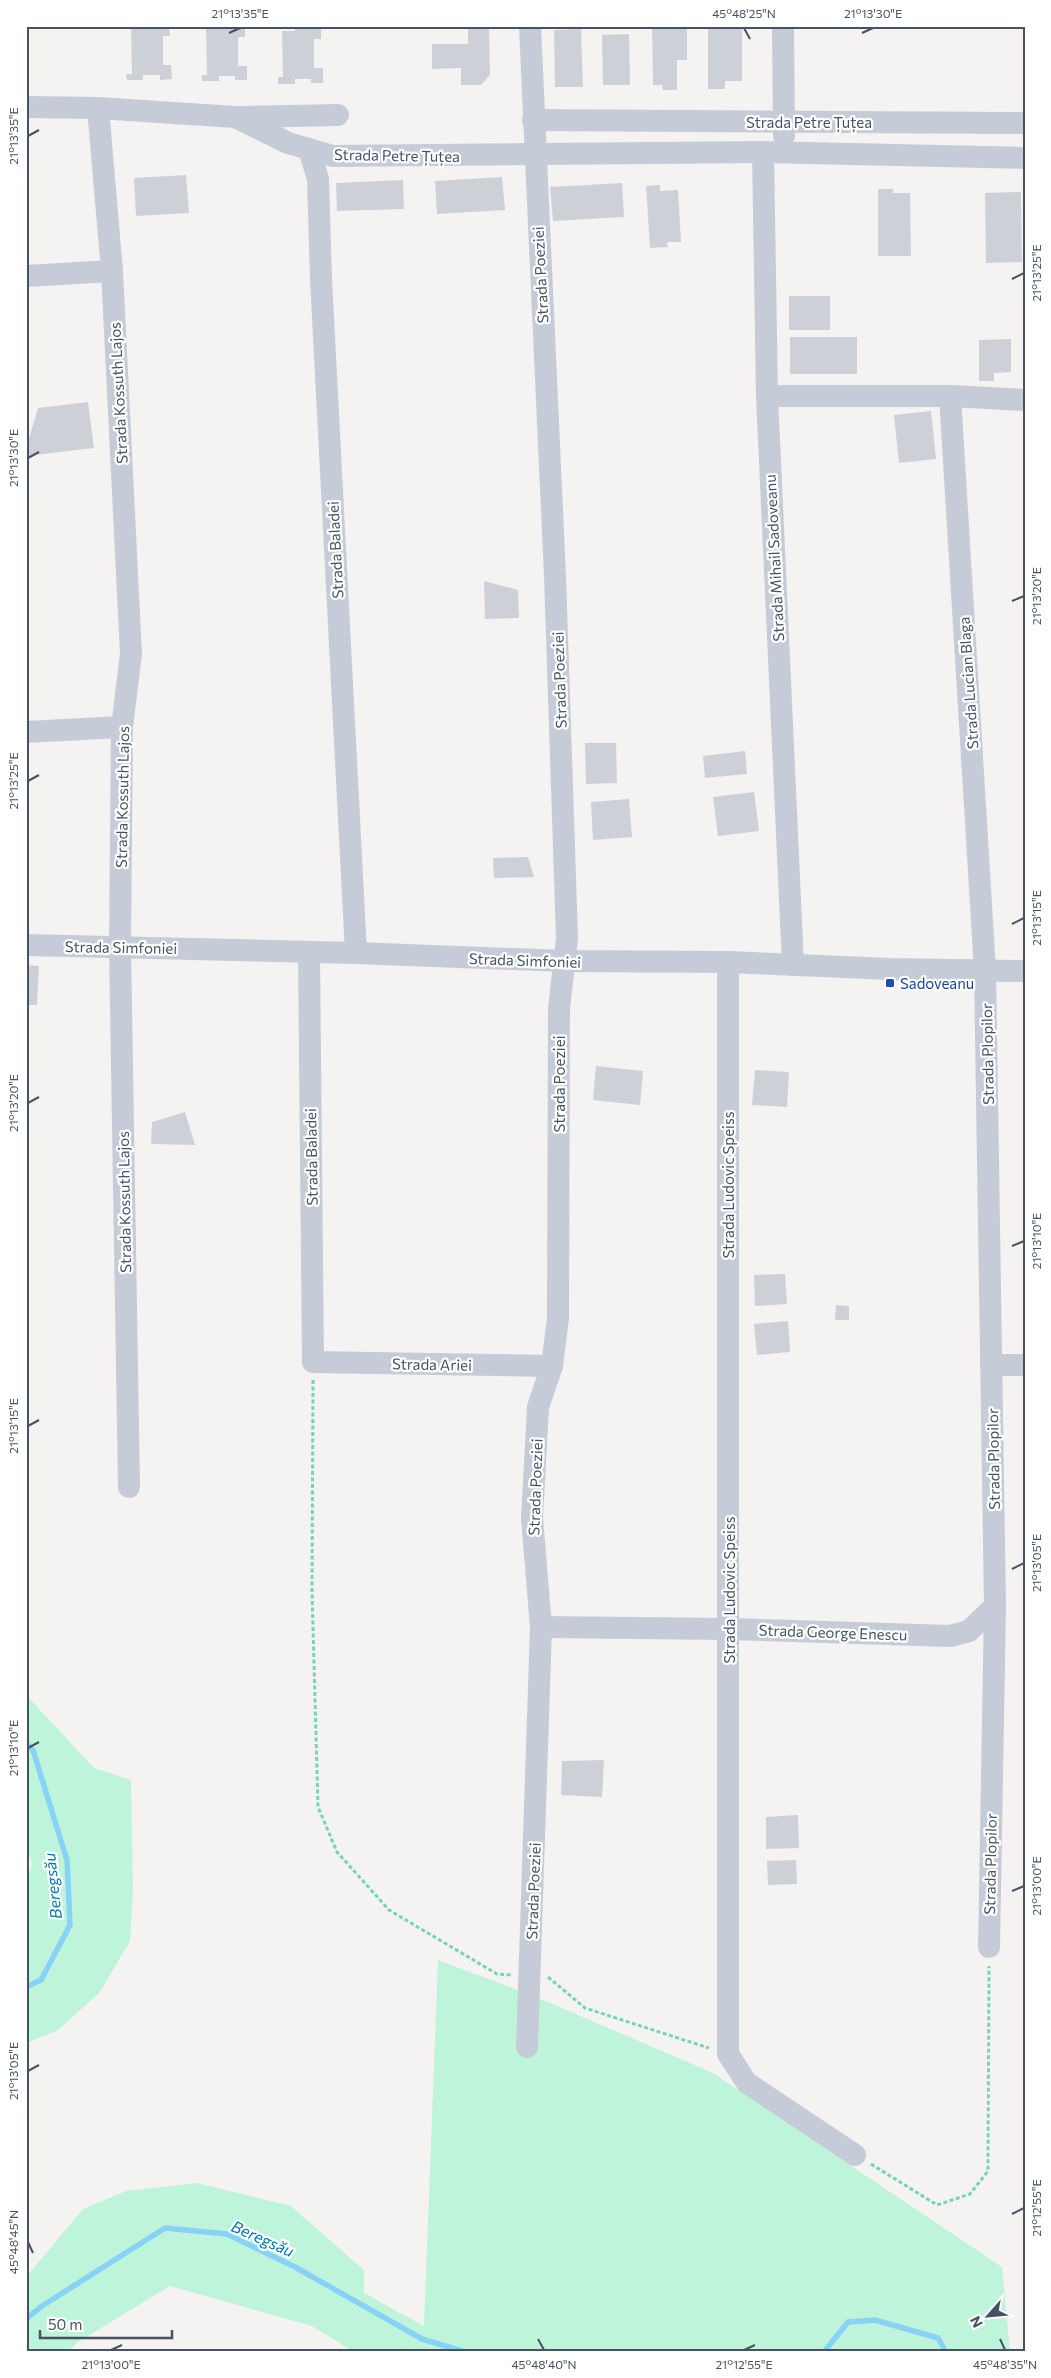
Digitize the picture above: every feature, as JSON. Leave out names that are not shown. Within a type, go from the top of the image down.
[{"type":"street","name":"Strada Poeziei","points":[[527,2047],[541,1627],[532,1518],[538,1408],[552,1366],[558,1318],[559,1008],[568,938],[556,596],[530,26]]},
{"type":"street","name":"Strada Mihail Sadoveanu","points":[[783,26],[784,122],[774,152],[767,396],[793,965]]},
{"type":"street","name":"Strada Petre Țuțea","points":[[26,107],[98,108],[235,117],[288,143],[333,156],[774,152],[1025,158]]},
{"type":"street","name":"Strada Kossuth Lajos","points":[[98,108],[112,271],[131,654],[122,727],[120,947],[129,1487]]},
{"type":"street","points":[[235,117],[338,115]]},
{"type":"street","name":"Strada Petre Țuțea","points":[[533,120],[1025,123]]},
{"type":"street","name":"Strada Baladei","points":[[309,149],[318,179],[321,279],[356,953]]},
{"type":"street","points":[[26,276],[112,271]]},
{"type":"street","points":[[767,396],[950,396],[1025,400]]},
{"type":"street","name":"Strada Lucian Blaga","points":[[950,396],[986,970]]},
{"type":"street","points":[[26,732],[122,727]]},
{"type":"street","name":"Strada Simfoniei","points":[[26,945],[356,953],[564,962],[728,962],[1025,971]]},
{"type":"street","name":"Strada Baladei","points":[[309,952],[313,1362]]},
{"type":"street","name":"Strada Ludovic Speiss","points":[[728,962],[728,2054]]},
{"type":"street","name":"Strada Plopilor","points":[[986,970],[995,1606],[989,1947]]},
{"type":"street","name":"Strada Ariei","points":[[313,1362],[552,1366]]},
{"type":"street","points":[[991,1365],[1025,1365]]},
{"type":"street","name":"Strada George Enescu","points":[[541,1627],[729,1629],[950,1636],[969,1631],[995,1606]]},
{"type":"street","points":[[728,2054],[747,2083],[855,2155]]},
{"type":"path","points":[[313,1362],[312,1591],[318,1807],[338,1852],[389,1910],[497,1974],[530,1970],[585,2008],[728,2054]]},
{"type":"path","points":[[855,2155],[937,2205],[970,2194],[988,2171],[989,1947]]},
{"type":"green space","points":[[26,1695],[94,1768],[131,1780],[133,1889],[130,1941],[100,1992],[58,2030],[26,2043],[26,1883],[32,1864],[26,1845]]},
{"type":"green space","points":[[438,1960],[541,1999],[713,2073],[1002,2267],[1010,2352],[354,2352],[312,2326],[170,2286],[78,2342],[68,2352],[26,2352],[26,2277],[83,2209],[126,2191],[197,2183],[291,2206],[364,2270],[364,2293],[424,2326]]},
{"type":"building","points":[[169,26],[170,36],[163,36],[163,65],[171,65],[172,79],[160,80],[160,75],[143,75],[143,80],[127,80],[126,74],[132,74],[131,28]]},
{"type":"building","points":[[219,26],[245,26],[245,37],[238,37],[238,66],[247,66],[247,80],[235,80],[235,76],[219,76],[219,81],[202,81],[202,75],[207,75],[206,29],[219,29]]},
{"type":"building","points":[[295,26],[321,26],[321,39],[314,39],[314,68],[323,68],[323,83],[311,83],[311,79],[295,79],[295,84],[278,84],[278,77],[283,77],[282,31],[295,31]]},
{"type":"building","points":[[468,26],[489,26],[490,75],[481,85],[461,85],[461,68],[432,69],[432,44],[468,44]]},
{"type":"building","points":[[652,26],[687,28],[687,60],[677,60],[677,90],[663,90],[662,85],[653,85]]},
{"type":"building","points":[[708,26],[742,28],[742,81],[725,81],[725,89],[708,89]]},
{"type":"building","points":[[581,29],[583,87],[555,87],[554,30]]},
{"type":"building","points":[[629,34],[630,85],[603,85],[602,35]]},
{"type":"building","points":[[186,175],[189,213],[136,216],[134,178]]},
{"type":"building","points":[[502,177],[505,210],[437,214],[435,181]]},
{"type":"building","points":[[403,180],[404,209],[337,211],[336,183]]},
{"type":"building","points":[[622,183],[624,217],[553,221],[550,187]]},
{"type":"building","points":[[660,185],[660,191],[678,190],[681,242],[667,242],[668,247],[650,248],[646,186]]},
{"type":"building","points":[[878,189],[893,189],[893,193],[910,193],[911,256],[878,256]]},
{"type":"building","points":[[1021,192],[1022,262],[986,263],[985,193]]},
{"type":"building","points":[[789,296],[830,296],[830,330],[789,330]]},
{"type":"building","points":[[790,337],[857,337],[857,374],[790,374]]},
{"type":"building","points":[[1011,339],[1011,372],[994,373],[994,381],[979,381],[979,340]]},
{"type":"building","points":[[88,402],[94,448],[26,456],[26,449],[38,408]]},
{"type":"building","points":[[931,411],[936,459],[899,463],[894,415]]},
{"type":"building","points":[[484,581],[518,590],[519,618],[485,619]]},
{"type":"building","points":[[585,743],[616,743],[617,783],[586,784]]},
{"type":"building","points":[[745,751],[747,774],[705,778],[703,756]]},
{"type":"building","points":[[754,792],[759,831],[718,836],[713,797]]},
{"type":"building","points":[[629,799],[632,837],[593,840],[591,802]]},
{"type":"building","points":[[528,857],[534,877],[494,878],[493,858]]},
{"type":"building","points":[[26,965],[39,966],[37,1005],[26,1005]]},
{"type":"building","points":[[596,1066],[643,1071],[640,1105],[593,1100]]},
{"type":"building","points":[[755,1070],[789,1072],[787,1107],[752,1105]]},
{"type":"building","points":[[185,1112],[195,1145],[151,1144],[152,1122]]},
{"type":"building","points":[[785,1274],[787,1304],[755,1306],[754,1275]]},
{"type":"building","points":[[836,1305],[849,1306],[849,1320],[835,1320]]},
{"type":"building","points":[[788,1321],[790,1352],[757,1355],[754,1324]]},
{"type":"building","points":[[604,1760],[602,1797],[561,1795],[562,1761]]},
{"type":"building","points":[[798,1815],[799,1848],[766,1849],[766,1817]]},
{"type":"building","points":[[796,1860],[797,1884],[768,1885],[767,1861]]},
{"type":"waterway","name":"Beregsău","points":[[26,1743],[33,1750],[67,1860],[70,1925],[41,1980],[26,1987]]},
{"type":"waterway","name":"Beregsău","points":[[26,2319],[42,2306],[165,2228],[227,2234],[295,2267],[422,2339],[465,2352]]},
{"type":"waterway","name":"Beregsău","points":[[824,2352],[848,2322],[875,2320],[938,2338],[946,2352]]},
{"type":"place","name":"Sadoveanu","points":[[890,983]]}]
